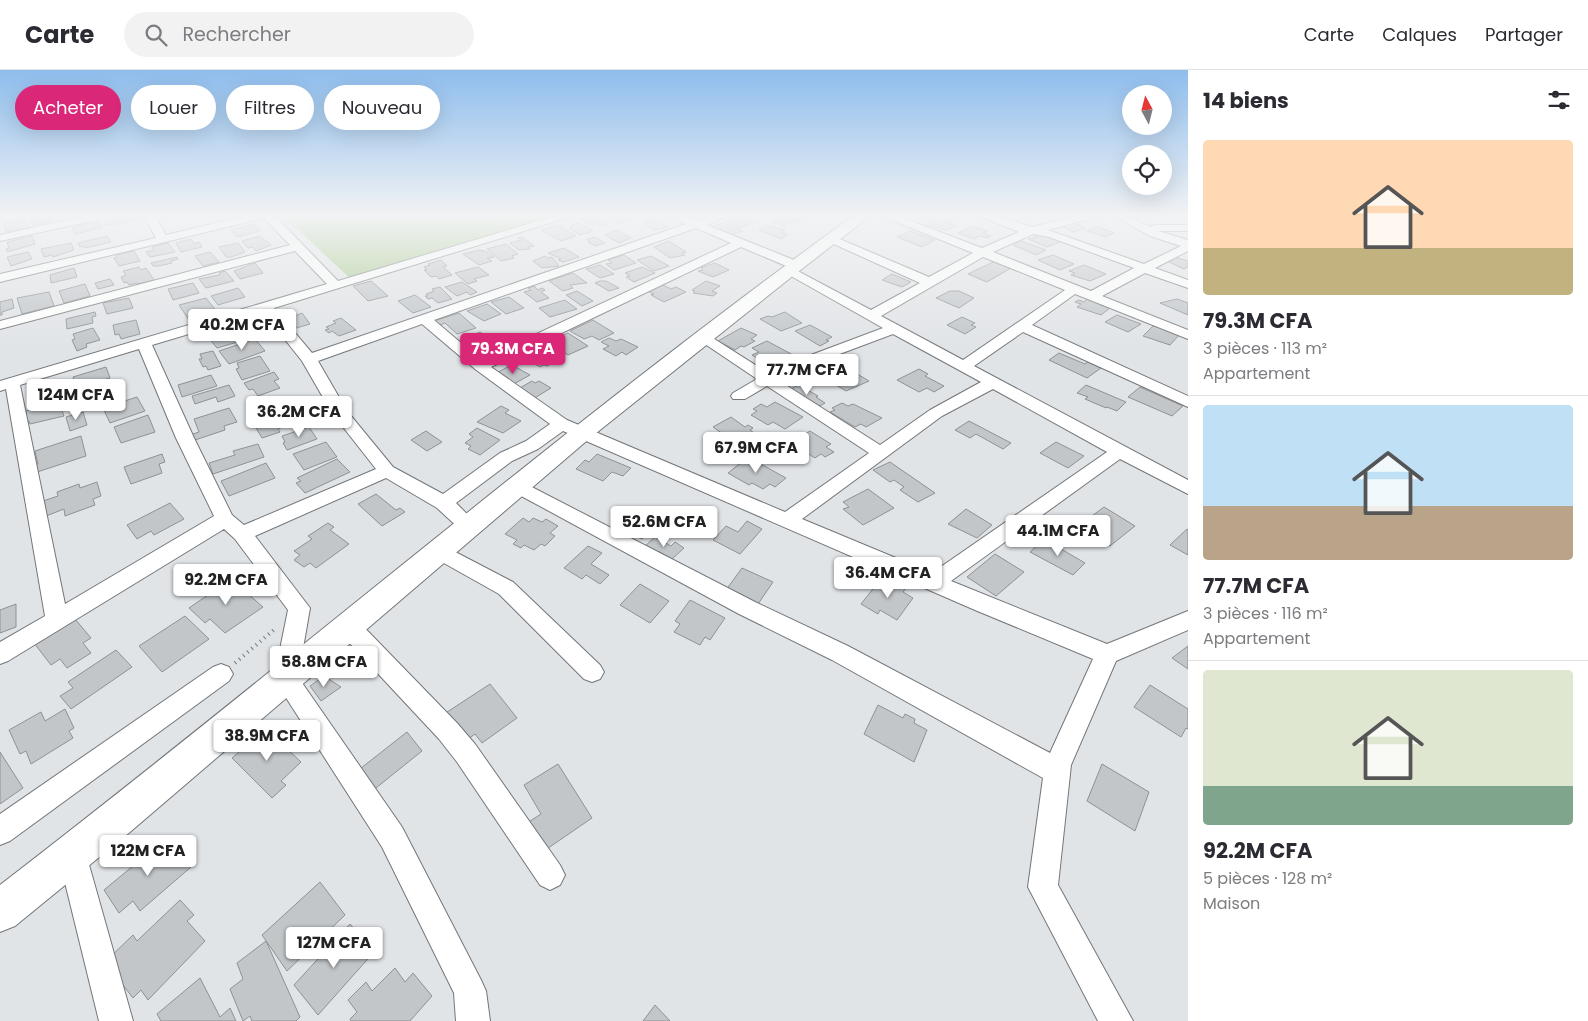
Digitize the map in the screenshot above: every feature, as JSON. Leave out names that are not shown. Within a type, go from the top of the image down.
[{"type":"street","points":[[0,278],[76,260]]},
{"type":"street","points":[[0,325],[246,260]]},
{"type":"street","points":[[310,260],[336,286]]},
{"type":"street","points":[[57,620],[6,384],[421,260]]},
{"type":"street","points":[[309,359],[598,260]]},
{"type":"street","points":[[480,366],[705,260]]},
{"type":"street","points":[[775,260],[792,268],[894,329],[1188,488]]},
{"type":"street","points":[[444,503],[506,457],[571,429],[703,338],[802,260]]},
{"type":"street","points":[[880,260],[929,282]]},
{"type":"street","points":[[872,316],[967,260]]},
{"type":"street","points":[[1002,260],[1188,336]]},
{"type":"street","points":[[1123,260],[1188,284]]},
{"type":"street","points":[[1091,296],[1146,269],[1159,260]]},
{"type":"street","points":[[964,366],[1073,290]]},
{"type":"street","points":[[265,306],[309,359],[340,413],[387,471],[444,503],[470,527]]},
{"type":"street","points":[[425,320],[480,366],[571,429],[934,584],[1107,654]]},
{"type":"street","points":[[1022,326],[1188,402]]},
{"type":"street","points":[[739,396],[784,370],[894,329]]},
{"type":"street","points":[[703,338],[881,453]]},
{"type":"street","points":[[144,343],[185,438],[225,519],[242,534],[299,608],[286,680],[392,837],[470,992],[473,1021]]},
{"type":"street","points":[[787,520],[936,413],[993,382]]},
{"type":"street","points":[[0,911],[286,680],[518,487],[571,429]]},
{"type":"street","points":[[934,584],[1071,484],[1120,451]]},
{"type":"street","points":[[242,534],[387,471]]},
{"type":"street","points":[[518,487],[747,608],[840,653],[1057,771]]},
{"type":"street","points":[[0,654],[225,519]]},
{"type":"street","points":[[440,552],[506,588],[592,672]]},
{"type":"street","points":[[1116,1021],[1043,887],[1058,765],[1107,654],[1188,620]]},
{"type":"street","points":[[349,627],[448,731],[466,753],[550,875]]},
{"type":"street","points":[[0,831],[222,674]]},
{"type":"street","points":[[72,854],[116,1021]]},
{"type":"green space","points":[[331,260],[416,260],[352,280]]},
{"type":"building","points":[[9,260],[28,260],[11,266]]},
{"type":"building","points":[[115,260],[140,261],[119,266]]},
{"type":"building","points":[[173,260],[171,261],[172,263],[159,266],[153,266],[151,263]]},
{"type":"building","points":[[199,260],[218,260],[219,262],[203,266]]},
{"type":"building","points":[[441,260],[447,266],[443,267],[452,275],[439,279],[436,276],[431,277],[424,270],[427,270],[424,267],[430,265],[428,264]]},
{"type":"building","points":[[472,260],[492,261],[479,265]]},
{"type":"building","points":[[555,260],[559,266],[542,268],[533,261]]},
{"type":"building","points":[[609,260],[632,260],[636,263],[614,270],[606,264],[612,263]]},
{"type":"building","points":[[638,260],[659,260],[669,266],[654,271]]},
{"type":"building","points":[[1039,260],[1066,260],[1074,264],[1060,270]]},
{"type":"building","points":[[1167,261],[1188,261],[1188,267],[1184,269]]},
{"type":"building","points":[[993,262],[1011,268],[987,282],[968,274]]},
{"type":"building","points":[[255,263],[263,273],[240,279],[234,271]]},
{"type":"building","points":[[715,263],[729,270],[713,277],[698,271],[703,270],[701,268]]},
{"type":"building","points":[[600,265],[614,274],[600,278],[586,269]]},
{"type":"building","points":[[1084,265],[1106,274],[1090,281],[1071,275],[1075,273],[1069,271]]},
{"type":"building","points":[[139,267],[141,270],[146,268],[154,280],[129,285],[127,282],[124,283],[121,277],[126,275],[123,271]]},
{"type":"building","points":[[478,267],[489,275],[474,279],[477,281],[468,284],[455,273]]},
{"type":"building","points":[[642,267],[655,273],[634,282],[626,277],[630,276],[625,273]]},
{"type":"building","points":[[74,268],[77,277],[51,283],[50,275]]},
{"type":"building","points":[[225,271],[234,281],[206,288],[199,279],[220,275],[219,273]]},
{"type":"building","points":[[573,273],[587,283],[570,285],[573,288],[563,291],[549,281]]},
{"type":"building","points":[[892,274],[911,282],[902,287],[882,280]]},
{"type":"building","points":[[110,279],[114,285],[98,289],[95,283]]},
{"type":"building","points":[[371,281],[388,296],[368,301],[353,286]]},
{"type":"building","points":[[606,281],[619,288],[609,291],[595,283]]},
{"type":"building","points":[[706,281],[720,286],[712,291],[717,293],[713,296],[693,293],[695,291],[692,290]]},
{"type":"building","points":[[462,282],[477,292],[470,295],[467,292],[457,296],[445,287]]},
{"type":"building","points":[[193,283],[199,293],[173,300],[168,289]]},
{"type":"building","points":[[85,284],[90,296],[64,303],[59,291]]},
{"type":"building","points":[[661,284],[671,289],[676,287],[686,292],[664,302],[647,291]]},
{"type":"building","points":[[534,286],[538,290],[542,288],[545,290],[541,292],[549,298],[537,302],[524,292],[531,290],[528,288]]},
{"type":"building","points":[[440,287],[452,299],[438,303],[432,298],[428,299],[425,296],[434,291],[432,289]]},
{"type":"building","points":[[238,288],[245,297],[218,305],[211,296]]},
{"type":"building","points":[[577,291],[593,301],[582,306],[566,295]]},
{"type":"building","points":[[950,291],[959,291],[974,298],[959,308],[936,298]]},
{"type":"building","points":[[49,292],[54,306],[22,314],[17,298]]},
{"type":"building","points":[[415,295],[431,307],[413,313],[398,301]]},
{"type":"building","points":[[509,297],[524,308],[506,314],[491,302]]},
{"type":"building","points":[[129,298],[133,308],[107,314],[103,303]]},
{"type":"building","points":[[206,298],[217,312],[189,320],[179,305]]},
{"type":"building","points":[[1088,298],[1110,308],[1101,315],[1077,307],[1081,304],[1075,302],[1079,300],[1084,302]]},
{"type":"building","points":[[12,299],[14,308],[2,312],[2,315],[0,315],[0,302]]},
{"type":"building","points":[[1177,299],[1188,303],[1188,315],[1160,303]]},
{"type":"building","points":[[565,300],[577,309],[550,317],[539,308]]},
{"type":"building","points":[[487,304],[501,314],[484,321],[467,311]]},
{"type":"building","points":[[95,312],[96,316],[92,317],[93,323],[67,329],[66,319]]},
{"type":"building","points":[[785,312],[802,323],[781,331],[760,319],[768,316],[772,317]]},
{"type":"building","points":[[302,313],[310,324],[286,331],[283,321]]},
{"type":"building","points":[[459,313],[476,328],[457,334],[445,323],[438,326],[434,321]]},
{"type":"building","points":[[1117,315],[1141,324],[1128,332],[1105,322]]},
{"type":"building","points":[[962,317],[975,323],[971,325],[976,327],[965,334],[947,325]]},
{"type":"building","points":[[341,318],[356,330],[339,336],[332,331],[329,333],[325,330],[329,329],[326,327],[336,323],[333,321]]},
{"type":"building","points":[[136,320],[140,334],[121,339],[119,334],[115,335],[113,325]]},
{"type":"building","points":[[593,320],[614,333],[599,340],[592,336],[584,339],[570,331]]},
{"type":"building","points":[[810,325],[832,337],[820,346],[795,331]]},
{"type":"building","points":[[1153,326],[1161,328],[1163,326],[1180,334],[1170,345],[1143,336]]},
{"type":"building","points":[[93,328],[100,340],[86,344],[87,347],[77,351],[72,340],[75,339],[73,334]]},
{"type":"building","points":[[230,328],[241,341],[217,348],[208,337]]},
{"type":"building","points":[[741,328],[757,335],[751,339],[755,341],[735,350],[718,341]]},
{"type":"building","points":[[480,332],[491,340],[471,348],[460,340]]},
{"type":"building","points":[[568,333],[588,346],[568,355],[548,341]]},
{"type":"building","points":[[609,338],[616,341],[621,339],[638,347],[626,355],[622,352],[616,356],[603,349],[609,346],[601,342]]},
{"type":"building","points":[[255,339],[265,351],[229,364],[219,351]]},
{"type":"building","points":[[767,341],[793,355],[780,362],[768,356],[760,360],[752,355],[759,352],[752,348]]},
{"type":"building","points":[[539,347],[558,357],[552,360],[555,362],[540,367],[518,354],[524,351],[527,353]]},
{"type":"building","points":[[213,351],[221,366],[208,370],[206,366],[203,367],[199,359],[202,359],[200,354]]},
{"type":"building","points":[[1059,353],[1085,364],[1088,362],[1101,368],[1087,378],[1049,360]]},
{"type":"building","points":[[260,356],[270,371],[242,380],[236,369],[239,368],[237,363]]},
{"type":"building","points":[[512,365],[530,375],[512,385],[496,373]]},
{"type":"building","points":[[106,367],[110,378],[90,384],[91,387],[78,391],[73,377]]},
{"type":"building","points":[[849,369],[869,381],[846,391],[826,379],[834,375],[830,373]]},
{"type":"building","points":[[919,369],[928,374],[925,376],[944,386],[934,392],[927,388],[919,392],[897,380]]},
{"type":"building","points":[[274,372],[279,379],[274,381],[280,388],[258,396],[253,389],[249,390],[244,383]]},
{"type":"building","points":[[211,375],[217,386],[182,397],[178,385]]},
{"type":"building","points":[[532,381],[535,383],[539,381],[551,388],[533,399],[518,389]]},
{"type":"building","points":[[229,385],[235,396],[218,402],[216,397],[195,404],[192,396]]},
{"type":"building","points":[[799,385],[818,396],[816,397],[825,403],[816,408],[788,390]]},
{"type":"building","points":[[1086,385],[1126,402],[1117,411],[1106,408],[1085,399],[1088,397],[1077,393]]},
{"type":"building","points":[[1140,387],[1183,406],[1172,416],[1128,397]]},
{"type":"building","points":[[137,397],[145,411],[110,423],[103,408]]},
{"type":"building","points":[[58,400],[64,416],[30,424],[29,421],[24,422],[22,416],[27,414],[26,411]]},
{"type":"building","points":[[775,402],[803,417],[785,429],[773,422],[768,425],[751,415],[757,411],[753,409],[761,404],[767,407]]},
{"type":"building","points":[[842,403],[848,406],[853,404],[882,418],[866,427],[861,424],[855,427],[830,412],[835,410],[832,408]]},
{"type":"building","points":[[501,406],[509,410],[505,413],[521,421],[503,433],[477,422]]},
{"type":"building","points":[[229,408],[237,422],[224,426],[225,430],[192,441],[190,435],[199,432],[194,419]]},
{"type":"building","points":[[285,409],[287,413],[290,412],[294,419],[288,421],[290,424],[278,429],[280,432],[262,438],[256,428],[261,426],[259,422],[267,418],[265,416]]},
{"type":"building","points":[[83,412],[87,425],[70,431],[66,417]]},
{"type":"building","points":[[148,415],[155,432],[121,443],[114,427]]},
{"type":"building","points":[[731,417],[745,427],[748,425],[753,428],[750,430],[758,436],[739,445],[713,427]]},
{"type":"building","points":[[969,421],[1011,443],[1003,449],[976,434],[970,438],[955,430]]},
{"type":"building","points":[[309,427],[317,439],[287,450],[282,436]]},
{"type":"building","points":[[477,428],[500,440],[480,455],[468,449],[471,446],[465,443],[473,437],[469,434]]},
{"type":"building","points":[[426,431],[442,442],[427,451],[411,440]]},
{"type":"building","points":[[810,431],[831,444],[826,447],[834,452],[825,457],[821,454],[815,458],[790,442]]},
{"type":"building","points":[[81,436],[86,456],[34,473],[32,466],[38,464],[35,451]]},
{"type":"building","points":[[326,442],[337,457],[304,470],[293,454]]},
{"type":"building","points":[[1056,442],[1084,456],[1068,468],[1040,453]]},
{"type":"building","points":[[258,444],[264,457],[213,474],[209,463],[235,455],[233,451]]},
{"type":"building","points":[[162,454],[165,462],[159,464],[162,473],[131,484],[124,467]]},
{"type":"building","points":[[597,454],[631,468],[623,476],[612,472],[603,481],[576,469],[585,460],[589,462]]},
{"type":"building","points":[[748,457],[786,478],[775,487],[770,484],[763,489],[752,483],[749,485],[728,473]]},
{"type":"building","points":[[337,459],[350,472],[305,493],[296,483],[301,481],[297,478]]},
{"type":"building","points":[[890,462],[935,493],[918,502],[900,490],[904,487],[894,480],[890,482],[873,470]]},
{"type":"building","points":[[266,463],[275,478],[229,496],[221,481]]},
{"type":"building","points":[[97,482],[101,496],[93,499],[95,505],[65,516],[64,509],[46,516],[43,501],[58,496],[57,492],[79,484],[80,488]]},
{"type":"building","points":[[868,489],[894,508],[863,525],[843,509],[849,507],[843,502]]},
{"type":"building","points":[[376,494],[396,510],[400,508],[405,512],[382,526],[358,504]]},
{"type":"building","points":[[170,503],[184,519],[154,535],[151,531],[137,539],[127,525]]},
{"type":"building","points":[[634,507],[655,516],[648,525],[652,526],[642,539],[616,528]]},
{"type":"building","points":[[1104,507],[1135,526],[1110,546],[1077,527]]},
{"type":"building","points":[[966,509],[992,525],[977,538],[948,524]]},
{"type":"building","points":[[523,518],[529,522],[533,518],[542,522],[546,519],[558,526],[550,533],[555,536],[545,546],[541,544],[534,550],[524,545],[521,548],[513,544],[517,540],[505,534]]},
{"type":"building","points":[[747,521],[762,529],[740,554],[713,540],[726,526],[738,532]]},
{"type":"building","points":[[328,523],[334,527],[330,530],[349,544],[316,568],[310,563],[304,567],[294,560],[300,555],[294,551],[312,539],[308,536]]},
{"type":"building","points":[[1188,530],[1188,555],[1170,545]]},
{"type":"building","points":[[655,537],[671,546],[675,542],[684,548],[672,559],[658,551],[655,554],[644,547]]},
{"type":"building","points":[[1044,539],[1085,563],[1073,575],[1030,552]]},
{"type":"building","points":[[588,546],[602,553],[591,564],[609,575],[600,584],[586,575],[582,579],[564,568]]},
{"type":"building","points":[[995,554],[1024,572],[996,596],[967,577]]},
{"type":"building","points":[[742,568],[773,582],[754,610],[726,590]]},
{"type":"building","points":[[231,579],[263,607],[225,633],[210,619],[205,623],[189,608]]},
{"type":"building","points":[[880,580],[893,587],[897,582],[907,587],[903,592],[913,598],[897,620],[880,610],[878,614],[861,604]]},
{"type":"building","points":[[640,584],[669,601],[650,623],[620,605]]},
{"type":"building","points":[[690,600],[725,618],[710,640],[705,637],[700,645],[674,632],[680,624],[675,621]]},
{"type":"building","points":[[16,604],[16,627],[0,633],[0,610]]},
{"type":"building","points":[[185,616],[209,639],[162,672],[139,646]]},
{"type":"building","points":[[75,619],[91,638],[83,643],[91,653],[67,668],[60,659],[51,665],[34,643]]},
{"type":"building","points":[[1188,646],[1188,669],[1172,658]]},
{"type":"building","points":[[116,650],[132,667],[71,709],[60,696],[73,688],[68,682]]},
{"type":"building","points":[[324,676],[341,687],[321,701],[310,686]]},
{"type":"building","points":[[490,684],[517,718],[482,743],[475,734],[461,744],[441,716]]},
{"type":"building","points":[[1150,685],[1188,709],[1188,729],[1186,728],[1181,737],[1134,707]]},
{"type":"building","points":[[878,705],[903,718],[905,714],[915,719],[914,723],[927,730],[914,762],[864,734]]},
{"type":"building","points":[[65,709],[74,728],[69,731],[73,738],[31,764],[26,751],[20,754],[9,730],[41,712],[45,721]]},
{"type":"building","points":[[266,729],[301,762],[281,781],[286,785],[272,798],[232,758]]},
{"type":"building","points":[[407,732],[422,751],[371,792],[356,772]]},
{"type":"building","points":[[0,752],[23,788],[0,804]]},
{"type":"building","points":[[558,764],[592,818],[538,855],[521,827],[541,814],[524,785]]},
{"type":"building","points":[[1102,764],[1149,792],[1135,831],[1087,801]]},
{"type":"building","points":[[168,837],[191,867],[140,911],[133,901],[119,913],[104,890]]},
{"type":"building","points":[[320,882],[345,915],[287,971],[262,935]]},
{"type":"building","points":[[180,900],[194,915],[187,921],[205,941],[148,1000],[141,990],[133,998],[105,962],[133,935],[137,941]]},
{"type":"building","points":[[350,924],[374,952],[318,1015],[294,985]]},
{"type":"building","points":[[266,941],[300,1017],[296,1021],[252,1021],[250,1016],[243,1021],[230,989],[243,979],[237,963]]},
{"type":"building","points":[[395,968],[405,982],[413,973],[432,996],[410,1021],[351,1021],[350,1019],[357,1012],[348,1000],[366,982],[372,991]]},
{"type":"building","points":[[200,978],[220,1017],[230,1008],[236,1021],[161,1021],[157,1014]]},
{"type":"building","points":[[655,1005],[670,1021],[643,1021]]}]
